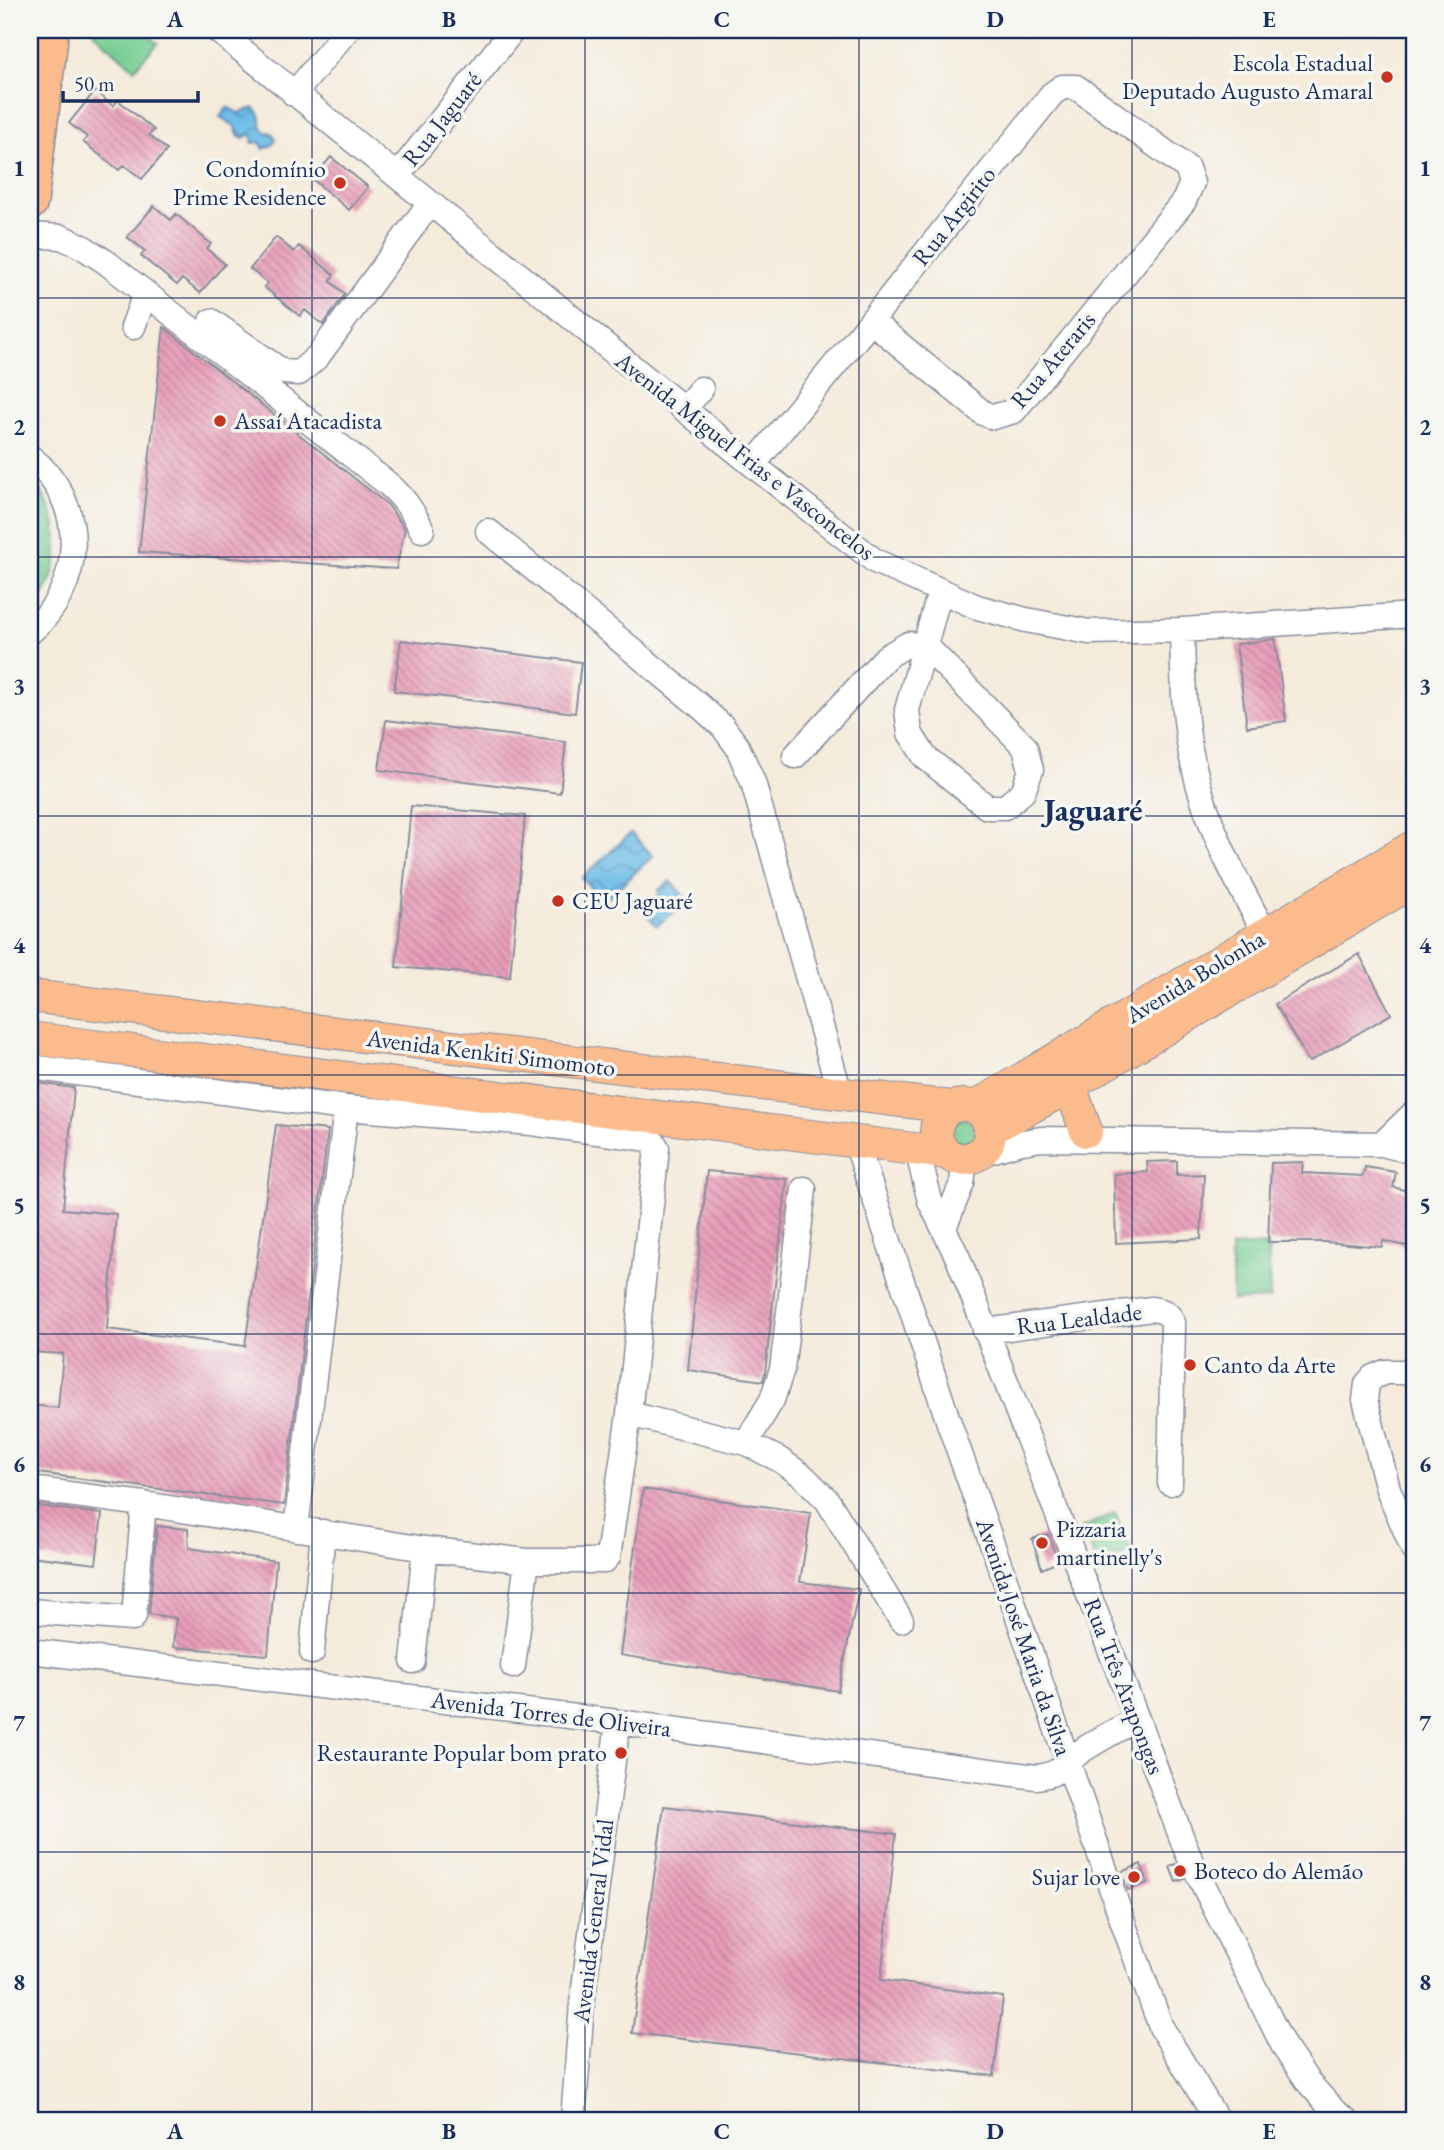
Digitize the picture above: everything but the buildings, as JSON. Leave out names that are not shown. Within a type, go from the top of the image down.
[{"type":"highway","points":[[30,202],[51,30]]},
{"type":"main road","name":"Avenida Bolonha","points":[[964,1137],[1266,935],[1414,846]]},
{"type":"main road","name":"Avenida Bolonha","points":[[964,1137],[1074,1083],[1414,881]]},
{"type":"main road","name":"Avenida Kenkiti Simomoto","points":[[30,996],[840,1094],[964,1137]]},
{"type":"main road","name":"Avenida Kenkiti Simomoto","points":[[30,1038],[856,1142],[964,1137]]},
{"type":"main road","points":[[519,1100],[526,1057]]},
{"type":"main road","points":[[1074,1083],[1073,1094],[1098,1136]]},
{"type":"street","name":"Avenida Miguel Frias e Vasconcelos","points":[[217,30],[684,410],[875,561],[977,607],[1089,632],[1182,630],[1414,615]]},
{"type":"street","points":[[294,94],[347,30]]},
{"type":"street","name":"Rua Jaguaré","points":[[397,176],[513,30]]},
{"type":"street","name":"Rua Argirito","points":[[753,465],[1052,94],[1062,86],[1076,87],[1188,168]]},
{"type":"street","name":"Rua Ateraris","points":[[871,321],[983,413],[993,417],[1013,411],[1184,201],[1192,183],[1188,168]]},
{"type":"street","points":[[211,321],[283,372],[299,373],[318,356],[430,203]]},
{"type":"street","points":[[30,235],[61,237],[106,262],[388,484],[414,511],[422,530]]},
{"type":"street","points":[[133,327],[145,294]]},
{"type":"street","points":[[684,410],[701,389]]},
{"type":"street","points":[[30,457],[57,487],[68,512],[73,540],[72,558],[62,593],[52,609],[30,632]]},
{"type":"street","points":[[488,531],[700,706],[723,727],[737,746],[753,782],[840,1094]]},
{"type":"street","points":[[795,755],[886,657],[908,644],[925,645],[1025,747],[1031,770],[1023,792],[1005,807],[987,807],[925,757],[910,733],[906,710],[925,645],[940,591]]},
{"type":"street","points":[[1182,630],[1183,670],[1193,763],[1217,843],[1266,935]]},
{"type":"street","points":[[30,1067],[346,1108],[531,1123],[649,1139],[654,1143],[657,1154],[629,1414],[607,1559],[527,1561],[425,1549],[144,1504],[30,1489]]},
{"type":"street","points":[[296,1529],[346,1108]]},
{"type":"street","points":[[1382,1144],[1414,1113]]},
{"type":"street","points":[[964,1137],[1026,1141],[1098,1136],[1382,1144],[1414,1152]]},
{"type":"street","points":[[944,1228],[930,1201],[964,1137]]},
{"type":"street","points":[[944,1228],[962,1183],[964,1137]]},
{"type":"street","name":"Avenida José Maria da Silva","points":[[856,1142],[950,1426],[1161,2027],[1217,2120]]},
{"type":"street","points":[[746,1443],[772,1400],[782,1369],[804,1189]]},
{"type":"street","name":"Rua Três Arapongas","points":[[944,1228],[958,1258],[1187,1852],[1283,2045],[1309,2083],[1335,2112],[1346,2120]]},
{"type":"street","name":"Rua Lealdade","points":[[985,1331],[1152,1309],[1166,1312],[1173,1323],[1170,1483]]},
{"type":"street","points":[[1414,1373],[1385,1373],[1373,1377],[1367,1384],[1365,1400],[1388,1489],[1414,1551]]},
{"type":"street","points":[[629,1414],[746,1443],[803,1476],[827,1500],[901,1620]]},
{"type":"street","points":[[30,1611],[132,1619],[135,1614],[144,1504]]},
{"type":"street","points":[[312,1652],[323,1532]]},
{"type":"street","points":[[413,1661],[425,1549]]},
{"type":"street","points":[[513,1666],[527,1561]]},
{"type":"street","name":"Avenida Torres de Oliveira","points":[[30,1651],[618,1722],[1036,1777],[1051,1775],[1081,1751],[1137,1719]]},
{"type":"street","name":"Avenida General Vidal","points":[[573,2120],[582,2004],[618,1722]]},
{"type":"green space","points":[[142,30],[158,43],[134,69],[93,32]]},
{"type":"green space","points":[[30,479],[47,502],[56,530],[57,545],[53,575],[47,588],[30,610]]},
{"type":"green space","points":[[963,1119],[973,1122],[976,1132],[973,1142],[963,1145],[953,1142],[950,1132],[953,1122]]},
{"type":"green space","points":[[1268,1245],[1270,1299],[1233,1301],[1231,1247]]},
{"type":"green space","points":[[1115,1513],[1131,1552],[1097,1564],[1082,1528]]},
{"type":"water","points":[[228,107],[238,113],[254,108],[257,110],[262,128],[272,133],[276,139],[272,145],[264,149],[260,142],[252,143],[253,136],[244,138],[238,135],[235,126],[220,117]]},
{"type":"water","points":[[631,833],[653,856],[603,902],[582,878]]},
{"type":"water","points":[[670,881],[688,901],[657,926],[648,916],[657,906],[659,890]]},
{"type":"place","name":"Escola Estadual Deputado Augusto Amaral","points":[[1387,77]]},
{"type":"place","name":"Condomínio Prime Residence","points":[[340,183]]},
{"type":"place","name":"Assaí Atacadista","points":[[220,421]]},
{"type":"place","name":"CEU Jaguaré","points":[[558,901]]},
{"type":"place","name":"Canto da Arte","points":[[1190,1365]]},
{"type":"place","name":"Pizzaria martinelly's","points":[[1042,1543]]},
{"type":"place","name":"Restaurante Popular bom prato","points":[[621,1753]]},
{"type":"place","name":"Boteco do Alemão","points":[[1180,1871]]},
{"type":"place","name":"Sujar love","points":[[1134,1877]]},
{"type":"district","name":"Jaguaré","points":[[1093,810]]}]
